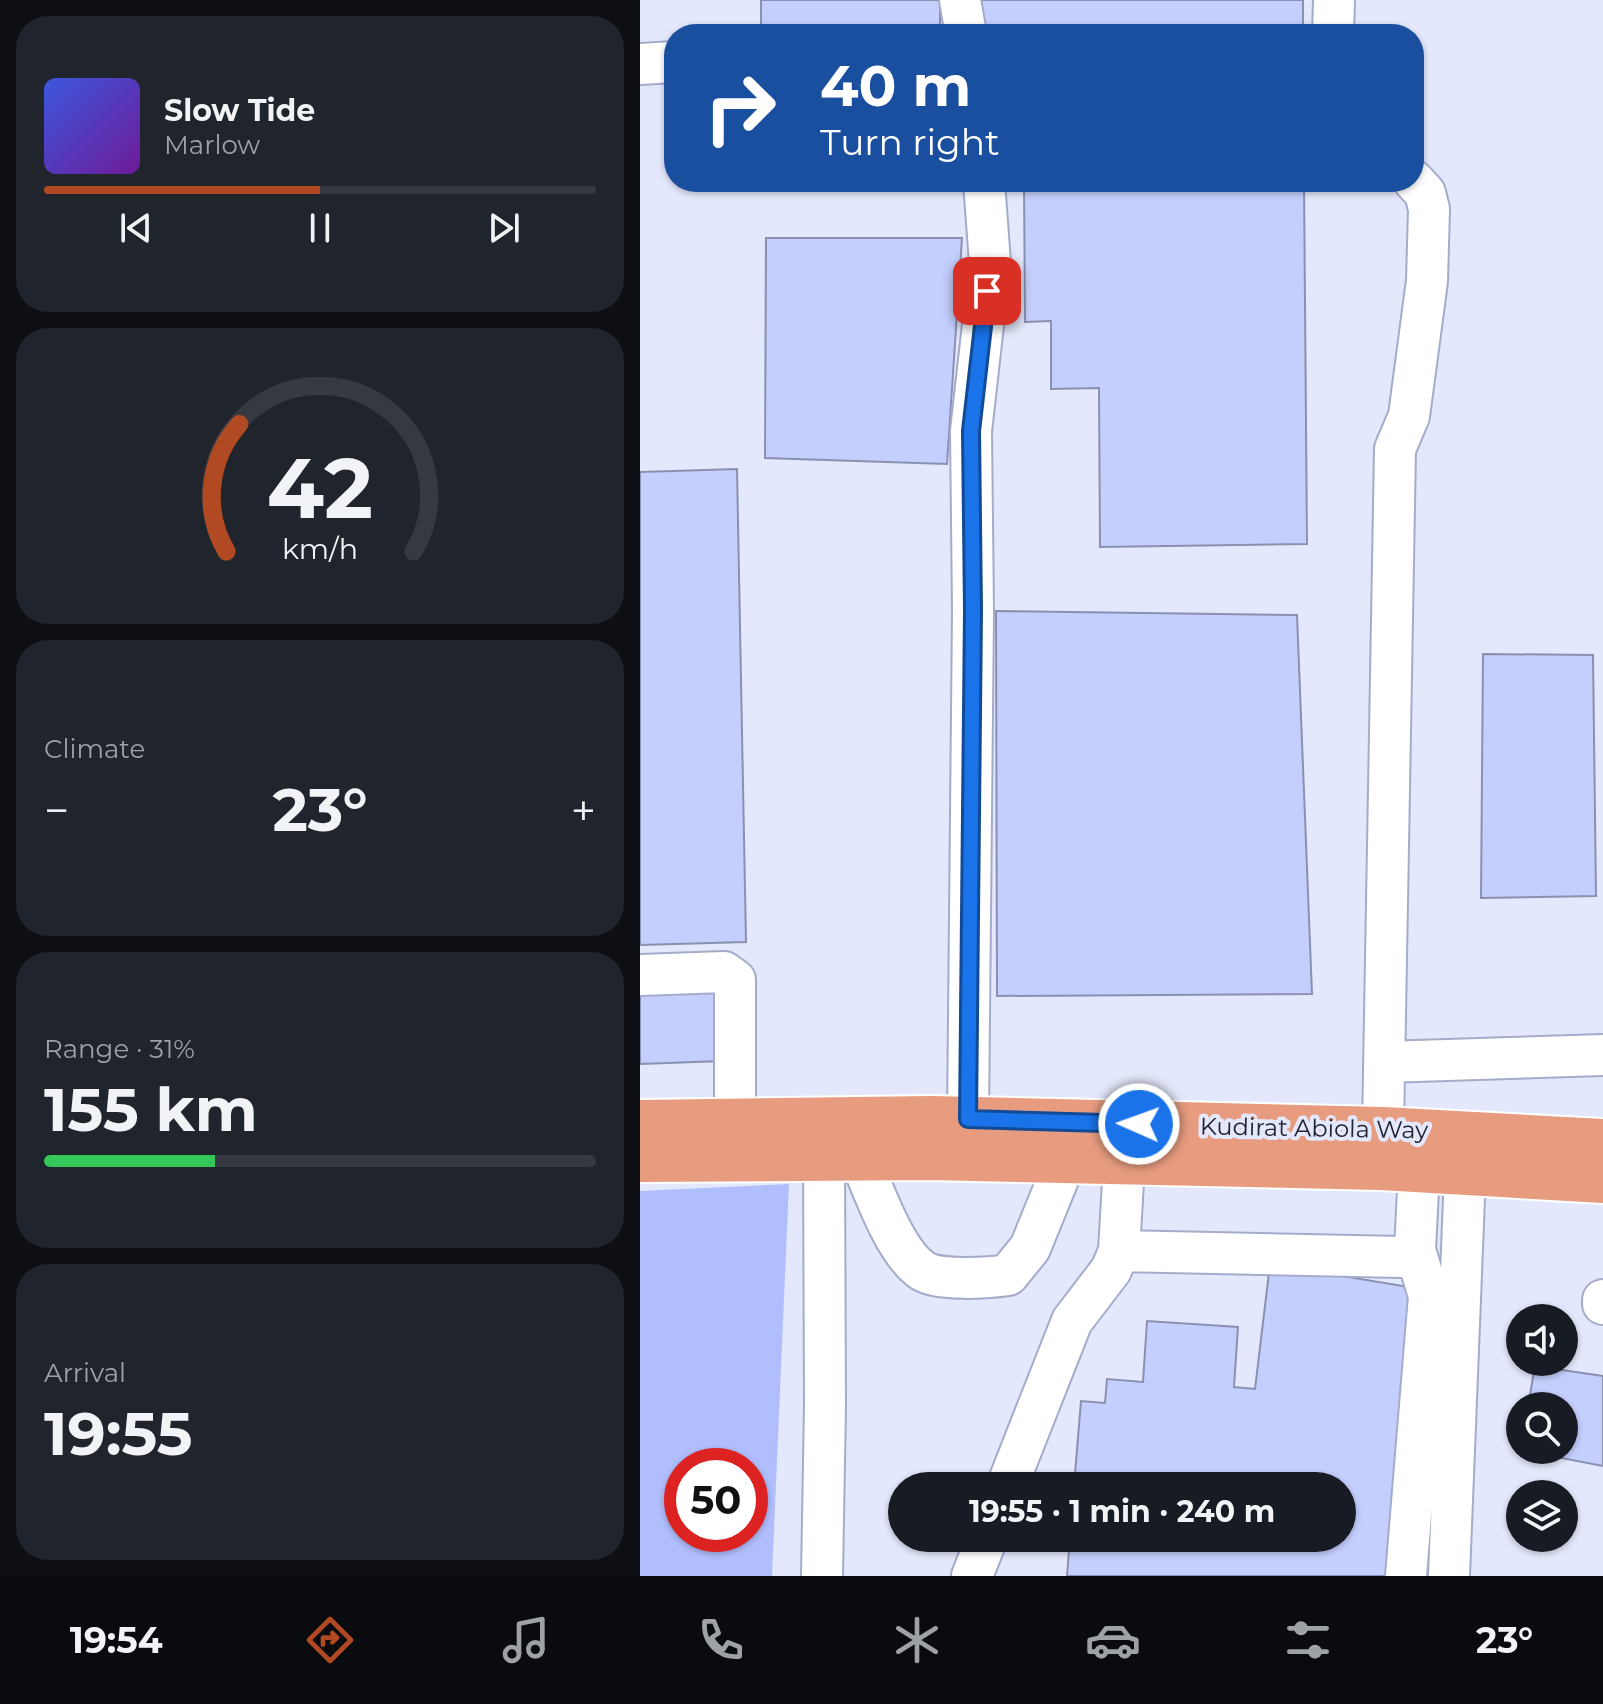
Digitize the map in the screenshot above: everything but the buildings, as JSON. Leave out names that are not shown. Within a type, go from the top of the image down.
[{"type":"main road","name":"Kudirat Abiola Way","points":[[640,1122],[968,1119],[1383,1129],[1603,1141]]},
{"type":"main road","name":"Kudirat Abiola Way","points":[[640,1160],[842,1158],[1065,1162],[1419,1170],[1603,1181]]},
{"type":"street","points":[[960,0],[964,24]]},
{"type":"street","points":[[1333,24],[1334,0]]},
{"type":"street","points":[[640,64],[664,63]]},
{"type":"street","points":[[968,1119],[973,626],[971,431],[990,263],[985,192]]},
{"type":"street","points":[[1383,1129],[1395,449],[1409,416],[1427,281],[1429,209],[1424,192]]},
{"type":"street","points":[[640,975],[724,972],[735,980],[735,1121]]},
{"type":"street","points":[[1384,1062],[1603,1055]]},
{"type":"street","points":[[842,1158],[925,1273],[978,1279],[1008,1275],[1030,1248],[1065,1162]]},
{"type":"street","points":[[822,1576],[825,1406],[842,1158]]},
{"type":"street","points":[[1013,1472],[1072,1321],[1111,1270],[1119,1251],[1124,1164]]},
{"type":"street","points":[[1406,1576],[1429,1296],[1415,1250],[1419,1170]]},
{"type":"street","points":[[1449,1576],[1465,1173]]},
{"type":"street","points":[[1119,1251],[1402,1257],[1415,1250]]},
{"type":"street","points":[[972,1576],[981,1552]]},
{"type":"shaded area","points":[[789,1184],[772,1576],[640,1576],[640,1191]]},
{"type":"route","points":[[987,291],[971,431],[973,610],[968,1119],[1139,1124]]}]
